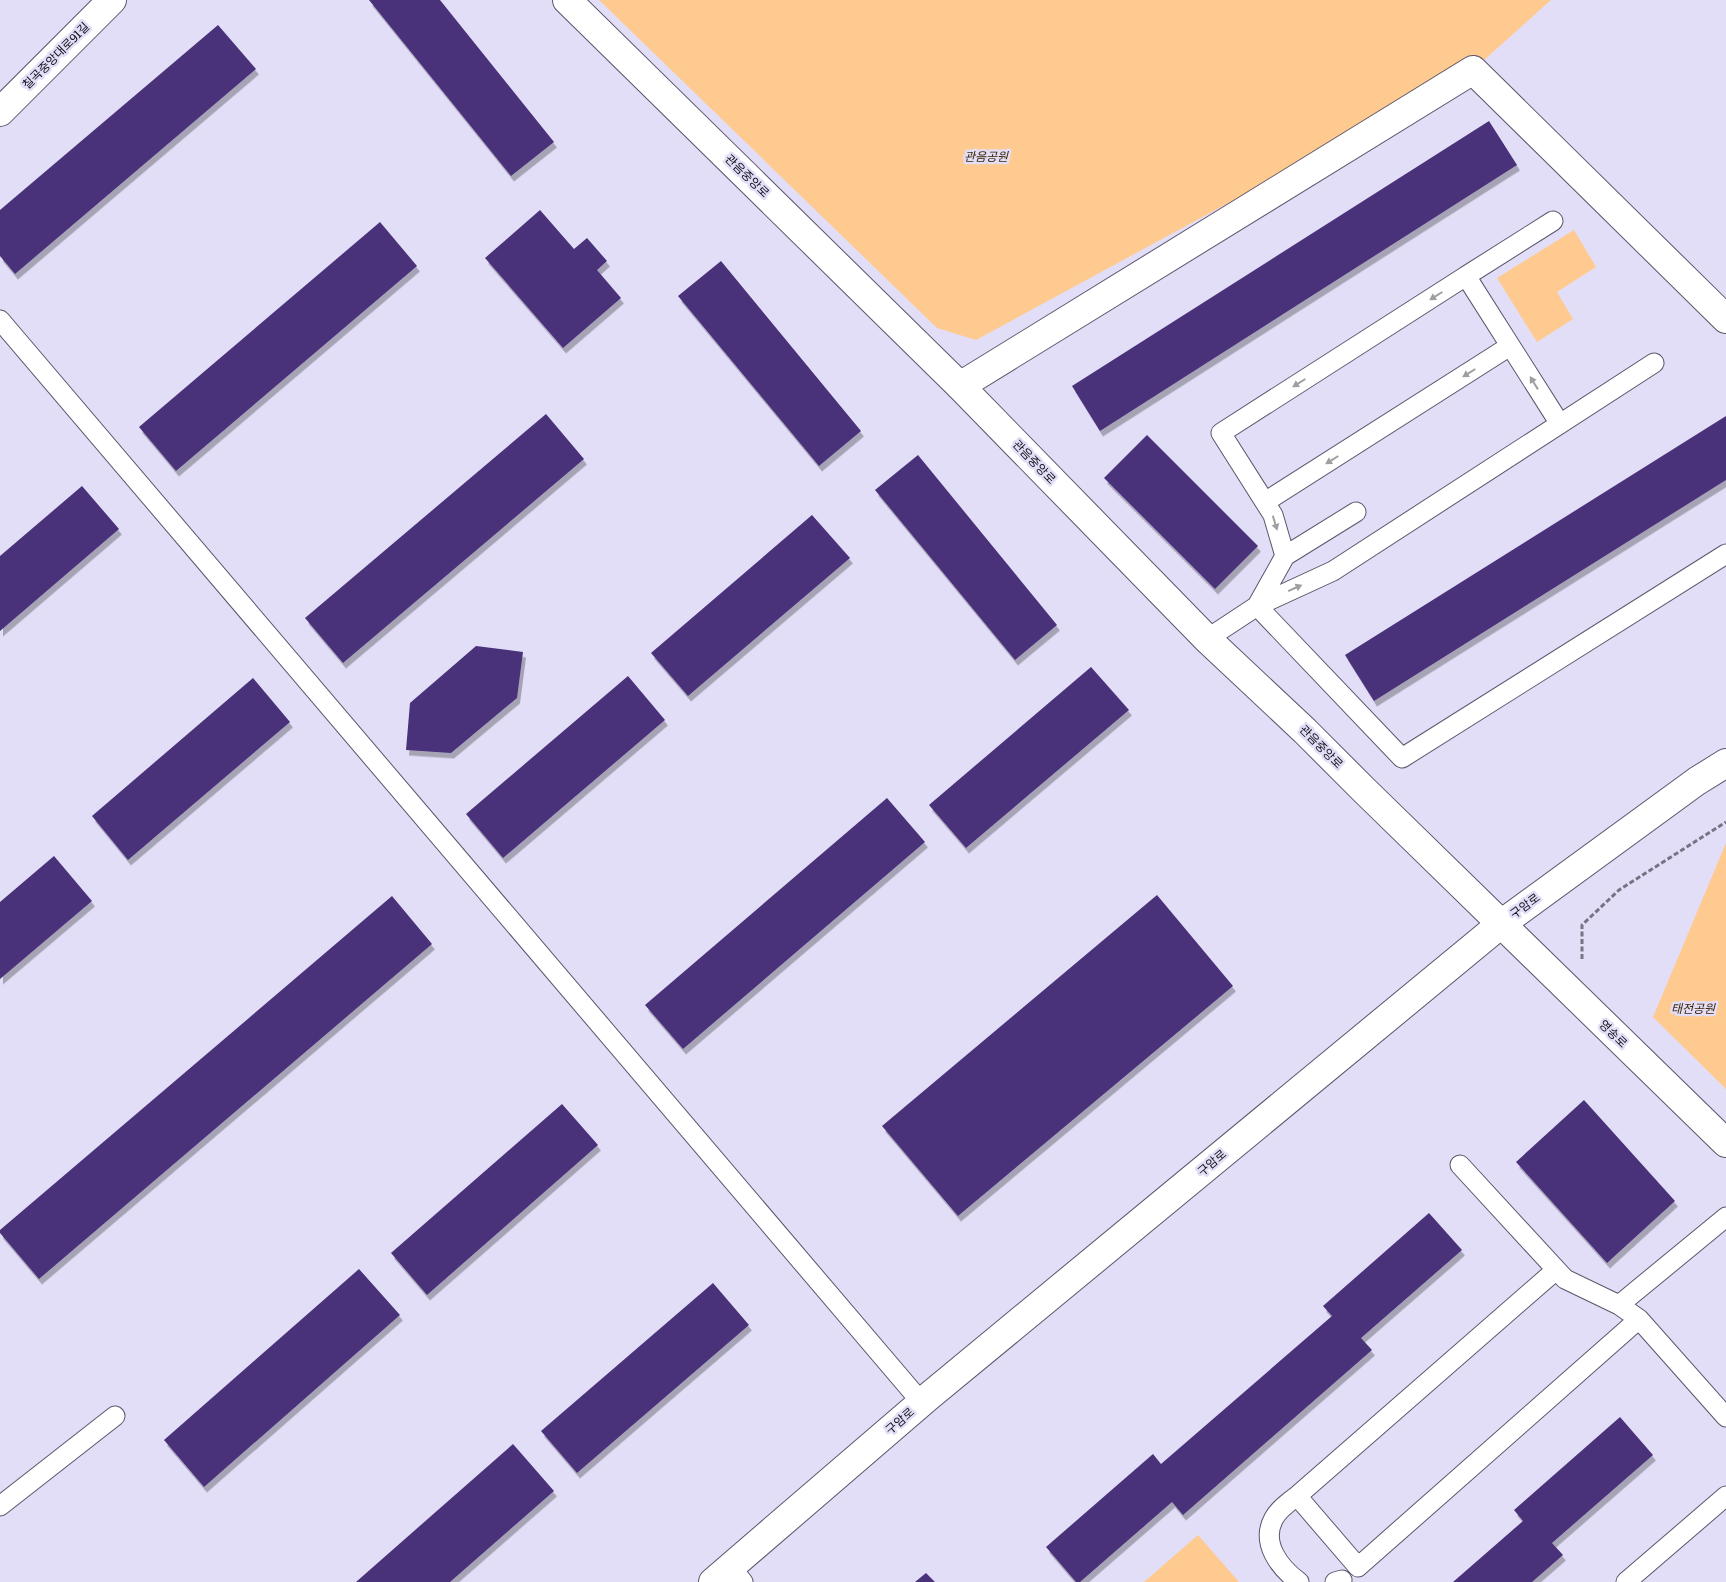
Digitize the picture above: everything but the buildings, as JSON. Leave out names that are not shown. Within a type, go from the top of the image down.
[{"type":"main road","name":"칠곡중앙대로91길","points":[[0,112],[112,0]]},
{"type":"main road","name":"관음중앙로","points":[[567,0],[960,386],[1207,639],[1305,731],[1501,924]]},
{"type":"main road","points":[[960,386],[1473,70],[1726,318]]},
{"type":"main road","name":"구암로","points":[[729,1577],[922,1403],[1501,924],[1689,787],[1726,763]]},
{"type":"main road","name":"영송로","points":[[1501,924],[1726,1143]]},
{"type":"lane","points":[[1285,556],[1273,515],[1221,432],[1553,221]]},
{"type":"lane","points":[[1466,276],[1560,424]]},
{"type":"lane","points":[[0,320],[922,1403]]},
{"type":"lane","points":[[1265,502],[1510,346]]},
{"type":"lane","points":[[1207,639],[1257,606],[1333,571],[1654,363]]},
{"type":"lane","points":[[1257,606],[1285,556],[1356,512]]},
{"type":"lane","points":[[1257,606],[1402,758],[1726,554]]},
{"type":"lane","points":[[1460,1165],[1565,1279],[1619,1305],[1638,1319],[1726,1417]]},
{"type":"lane","points":[[1619,1305],[1726,1217]]},
{"type":"lane","points":[[1299,1582],[1287,1573],[1273,1555],[1270,1534],[1274,1518],[1556,1270]]},
{"type":"lane","points":[[1297,1496],[1358,1567],[1638,1319]]},
{"type":"lane","points":[[0,1506],[115,1416]]},
{"type":"lane","points":[[1626,1582],[1726,1496]]},
{"type":"path","points":[[1582,964],[1582,925],[1620,890],[1726,822]]},
{"type":"green space","name":"관음공원","points":[[599,0],[1551,0],[1473,70],[976,340],[937,328]]},
{"type":"green space","points":[[1574,230],[1596,267],[1557,292],[1573,319],[1537,342],[1497,278]]},
{"type":"green space","name":"태전공원","points":[[1726,843],[1726,1089],[1653,1017]]},
{"type":"green space","points":[[1198,1535],[1239,1582],[1144,1582]]}]
